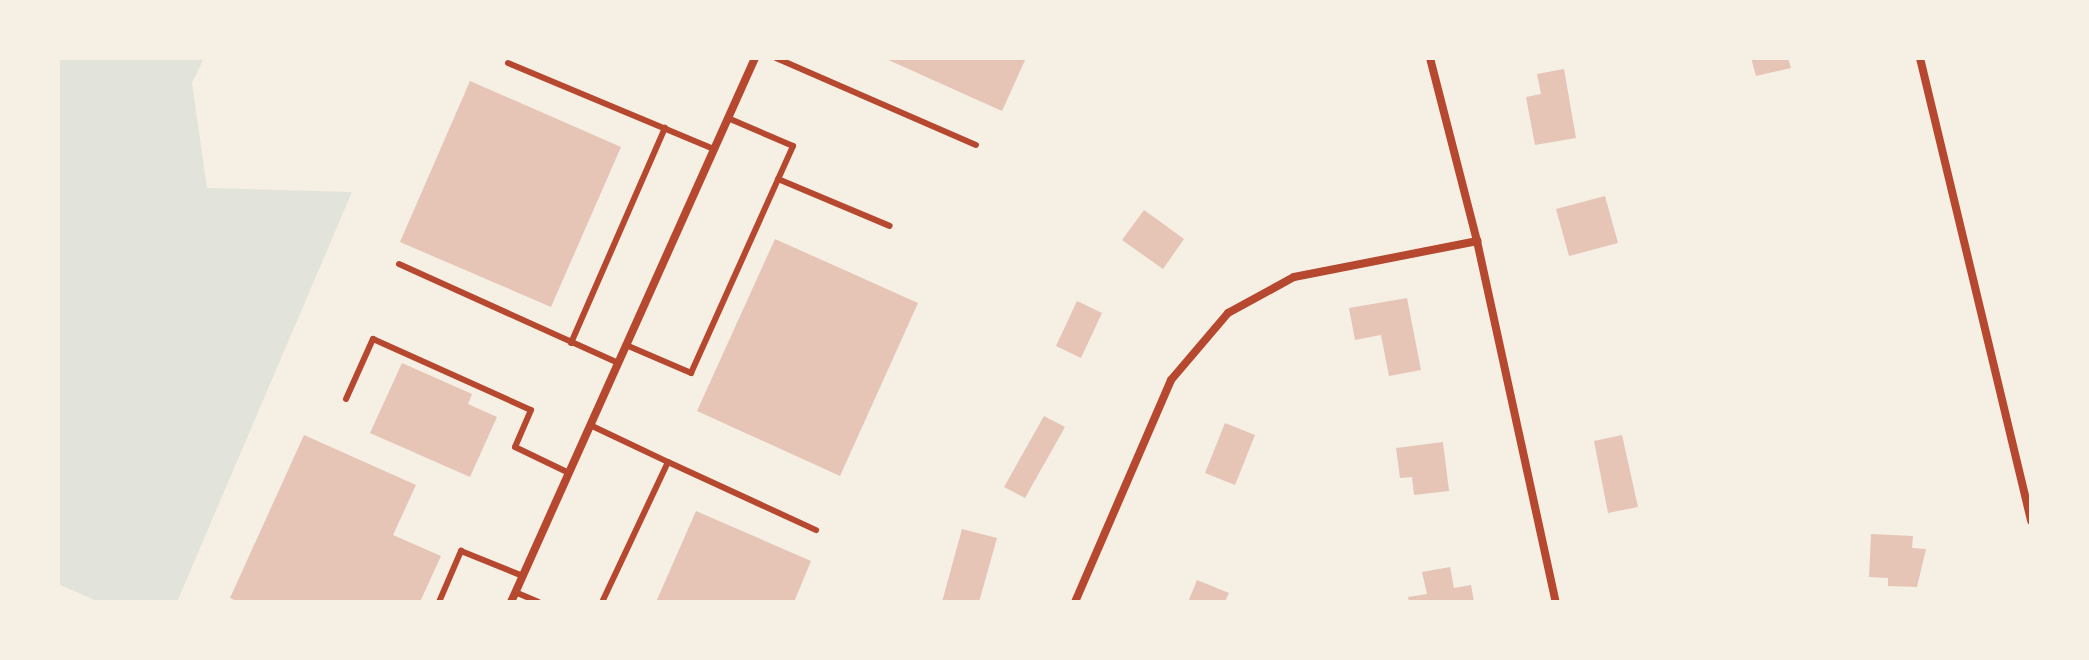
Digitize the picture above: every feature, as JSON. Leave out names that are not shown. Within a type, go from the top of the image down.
[{"type":"street","points":[[511,602],[755,58]]},
{"type":"street","points":[[1430,58],[1477,241],[1556,602]]},
{"type":"street","points":[[1920,58],[2031,521]]},
{"type":"street","points":[[1075,602],[1171,380],[1228,313],[1294,277],[1477,241]]},
{"type":"lane","points":[[776,58],[976,145]]},
{"type":"lane","points":[[508,63],[714,149]]},
{"type":"lane","points":[[626,345],[691,373],[793,146],[728,118]]},
{"type":"lane","points":[[571,343],[665,128]]},
{"type":"lane","points":[[778,179],[890,226]]},
{"type":"lane","points":[[399,264],[618,363]]},
{"type":"lane","points":[[346,399],[373,339],[531,410],[515,447],[569,473]]},
{"type":"lane","points":[[590,425],[816,530]]},
{"type":"lane","points":[[602,602],[668,462]]},
{"type":"lane","points":[[439,602],[461,551],[523,576]]},
{"type":"lane","points":[[515,592],[538,602]]},
{"type":"shaded area","points":[[58,58],[204,58],[192,83],[207,188],[352,192],[177,602],[99,602],[58,584]]},
{"type":"building","points":[[884,58],[1026,58],[1002,111]]},
{"type":"building","points":[[1751,58],[1788,58],[1791,68],[1756,76]]},
{"type":"building","points":[[1564,69],[1576,138],[1535,145],[1526,97],[1541,94],[1537,74]]},
{"type":"building","points":[[470,81],[621,147],[551,307],[400,242]]},
{"type":"building","points":[[1605,196],[1618,243],[1569,256],[1556,209]]},
{"type":"building","points":[[1144,210],[1184,239],[1163,269],[1122,240]]},
{"type":"building","points":[[775,239],[918,303],[840,476],[697,411]]},
{"type":"building","points":[[1407,298],[1421,370],[1389,376],[1381,335],[1355,340],[1349,308]]},
{"type":"building","points":[[1077,301],[1102,313],[1081,358],[1056,346]]},
{"type":"building","points":[[402,363],[472,394],[468,404],[497,417],[470,477],[370,433]]},
{"type":"building","points":[[1044,416],[1065,427],[1025,498],[1004,487]]},
{"type":"building","points":[[1225,423],[1255,435],[1235,485],[1205,473]]},
{"type":"building","points":[[304,435],[416,485],[393,535],[441,556],[420,602],[239,602],[230,598]]},
{"type":"building","points":[[1622,435],[1638,507],[1608,513],[1594,441]]},
{"type":"building","points":[[1443,442],[1449,491],[1414,495],[1412,477],[1400,478],[1396,448]]},
{"type":"building","points":[[696,511],[811,561],[794,602],[656,602]]},
{"type":"building","points":[[962,529],[997,538],[979,602],[942,602]]},
{"type":"building","points":[[1871,534],[1913,536],[1912,548],[1926,549],[1917,587],[1888,586],[1888,578],[1869,577]]},
{"type":"building","points":[[1450,567],[1454,588],[1471,585],[1474,602],[1409,602],[1408,597],[1427,594],[1422,572]]},
{"type":"building","points":[[1197,580],[1229,593],[1225,602],[1188,602]]}]
